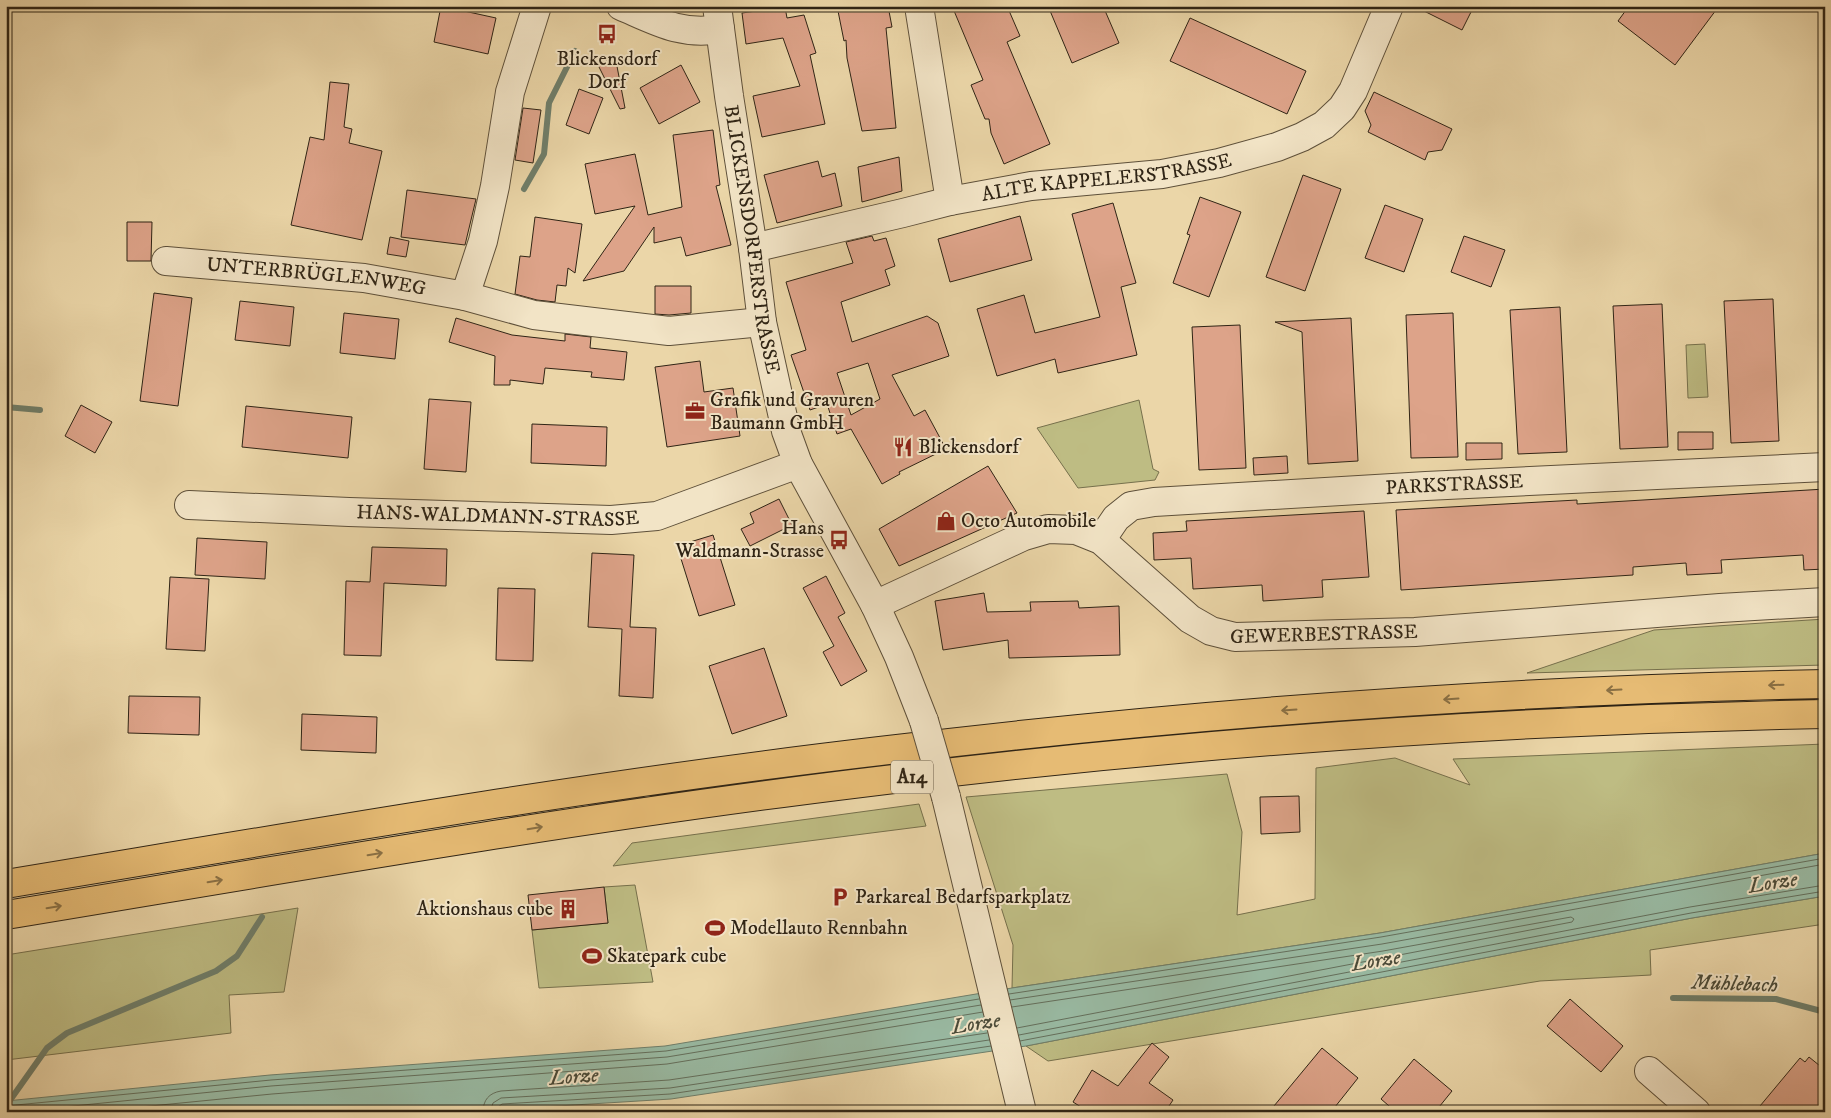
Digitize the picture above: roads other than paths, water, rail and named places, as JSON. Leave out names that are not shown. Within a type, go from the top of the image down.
[{"type":"highway","name":"A14","points":[[6,884],[594,789],[866,752],[1042,732],[1207,716],[1493,696],[1667,688],[1825,684]]},
{"type":"highway","name":"A14","points":[[6,915],[584,821],[852,784],[1002,767],[1401,731],[1646,719],[1825,714]]},
{"type":"street","points":[[465,296],[483,241],[495,186],[510,92],[538,6]]},
{"type":"street","points":[[621,6],[684,30],[708,31],[718,18]]},
{"type":"street","points":[[919,6],[950,201]]},
{"type":"street","name":"ALTE KAPPELERSTRASSE","points":[[753,248],[950,201],[1031,186],[1162,174],[1220,163],[1277,147],[1302,137],[1324,125],[1342,108],[1354,92],[1389,6]]},
{"type":"street","name":"BLICKENSDORFERSTRASSE","points":[[718,18],[753,248],[762,322],[786,431],[798,464],[875,605],[899,657],[924,721],[946,797],[1022,1112]]},
{"type":"street","name":"UNTERBRÜGLENWEG","points":[[166,261],[364,278],[465,296],[534,315],[669,331],[762,322]]},
{"type":"street","name":"HANS-WALDMANN-STRASSE","points":[[189,505],[611,520],[657,516],[798,464]]},
{"type":"street","name":"PARKSTRASSE","points":[[1101,540],[1116,518],[1131,506],[1154,502],[1416,486],[1825,467]]},
{"type":"street","name":"GEWERBESTRASSE","points":[[875,605],[1024,536],[1048,529],[1076,530],[1101,540],[1190,620],[1211,631],[1234,637],[1415,632],[1720,608],[1825,602]]},
{"type":"street","points":[[1649,1071],[1696,1112]]},
{"type":"water","name":"Lorze","points":[[1825,853],[1825,896],[1692,918],[1026,1046],[671,1099],[461,1112],[6,1112],[6,1101],[270,1075],[665,1046],[1012,988],[1380,933]]},
{"type":"waterway","points":[[524,189],[544,154],[549,103],[575,51]]},
{"type":"waterway","points":[[6,407],[40,410]]},
{"type":"waterway","points":[[6,1106],[47,1048],[67,1033],[216,971],[237,956],[262,917]]},
{"type":"waterway","name":"Mühlebach","points":[[1673,998],[1776,999],[1825,1012]]},
{"type":"place","name":"Blickensdorf Dorf","points":[[607,34]]},
{"type":"place","name":"Grafik und Gravuren Baumann GmbH","points":[[695,411]]},
{"type":"place","name":"Blickensdorf","points":[[903,447]]},
{"type":"place","name":"Octo Automobile","points":[[946,521]]},
{"type":"place","name":"Hans Waldmann-Strasse","points":[[839,540]]},
{"type":"place","name":"Parkareal Bedarfsparkplatz","points":[[840,897]]},
{"type":"place","name":"Aktionshaus cube","points":[[568,909]]},
{"type":"place","name":"Modellauto Rennbahn","points":[[715,928]]},
{"type":"place","name":"Skatepark cube","points":[[592,956]]}]
